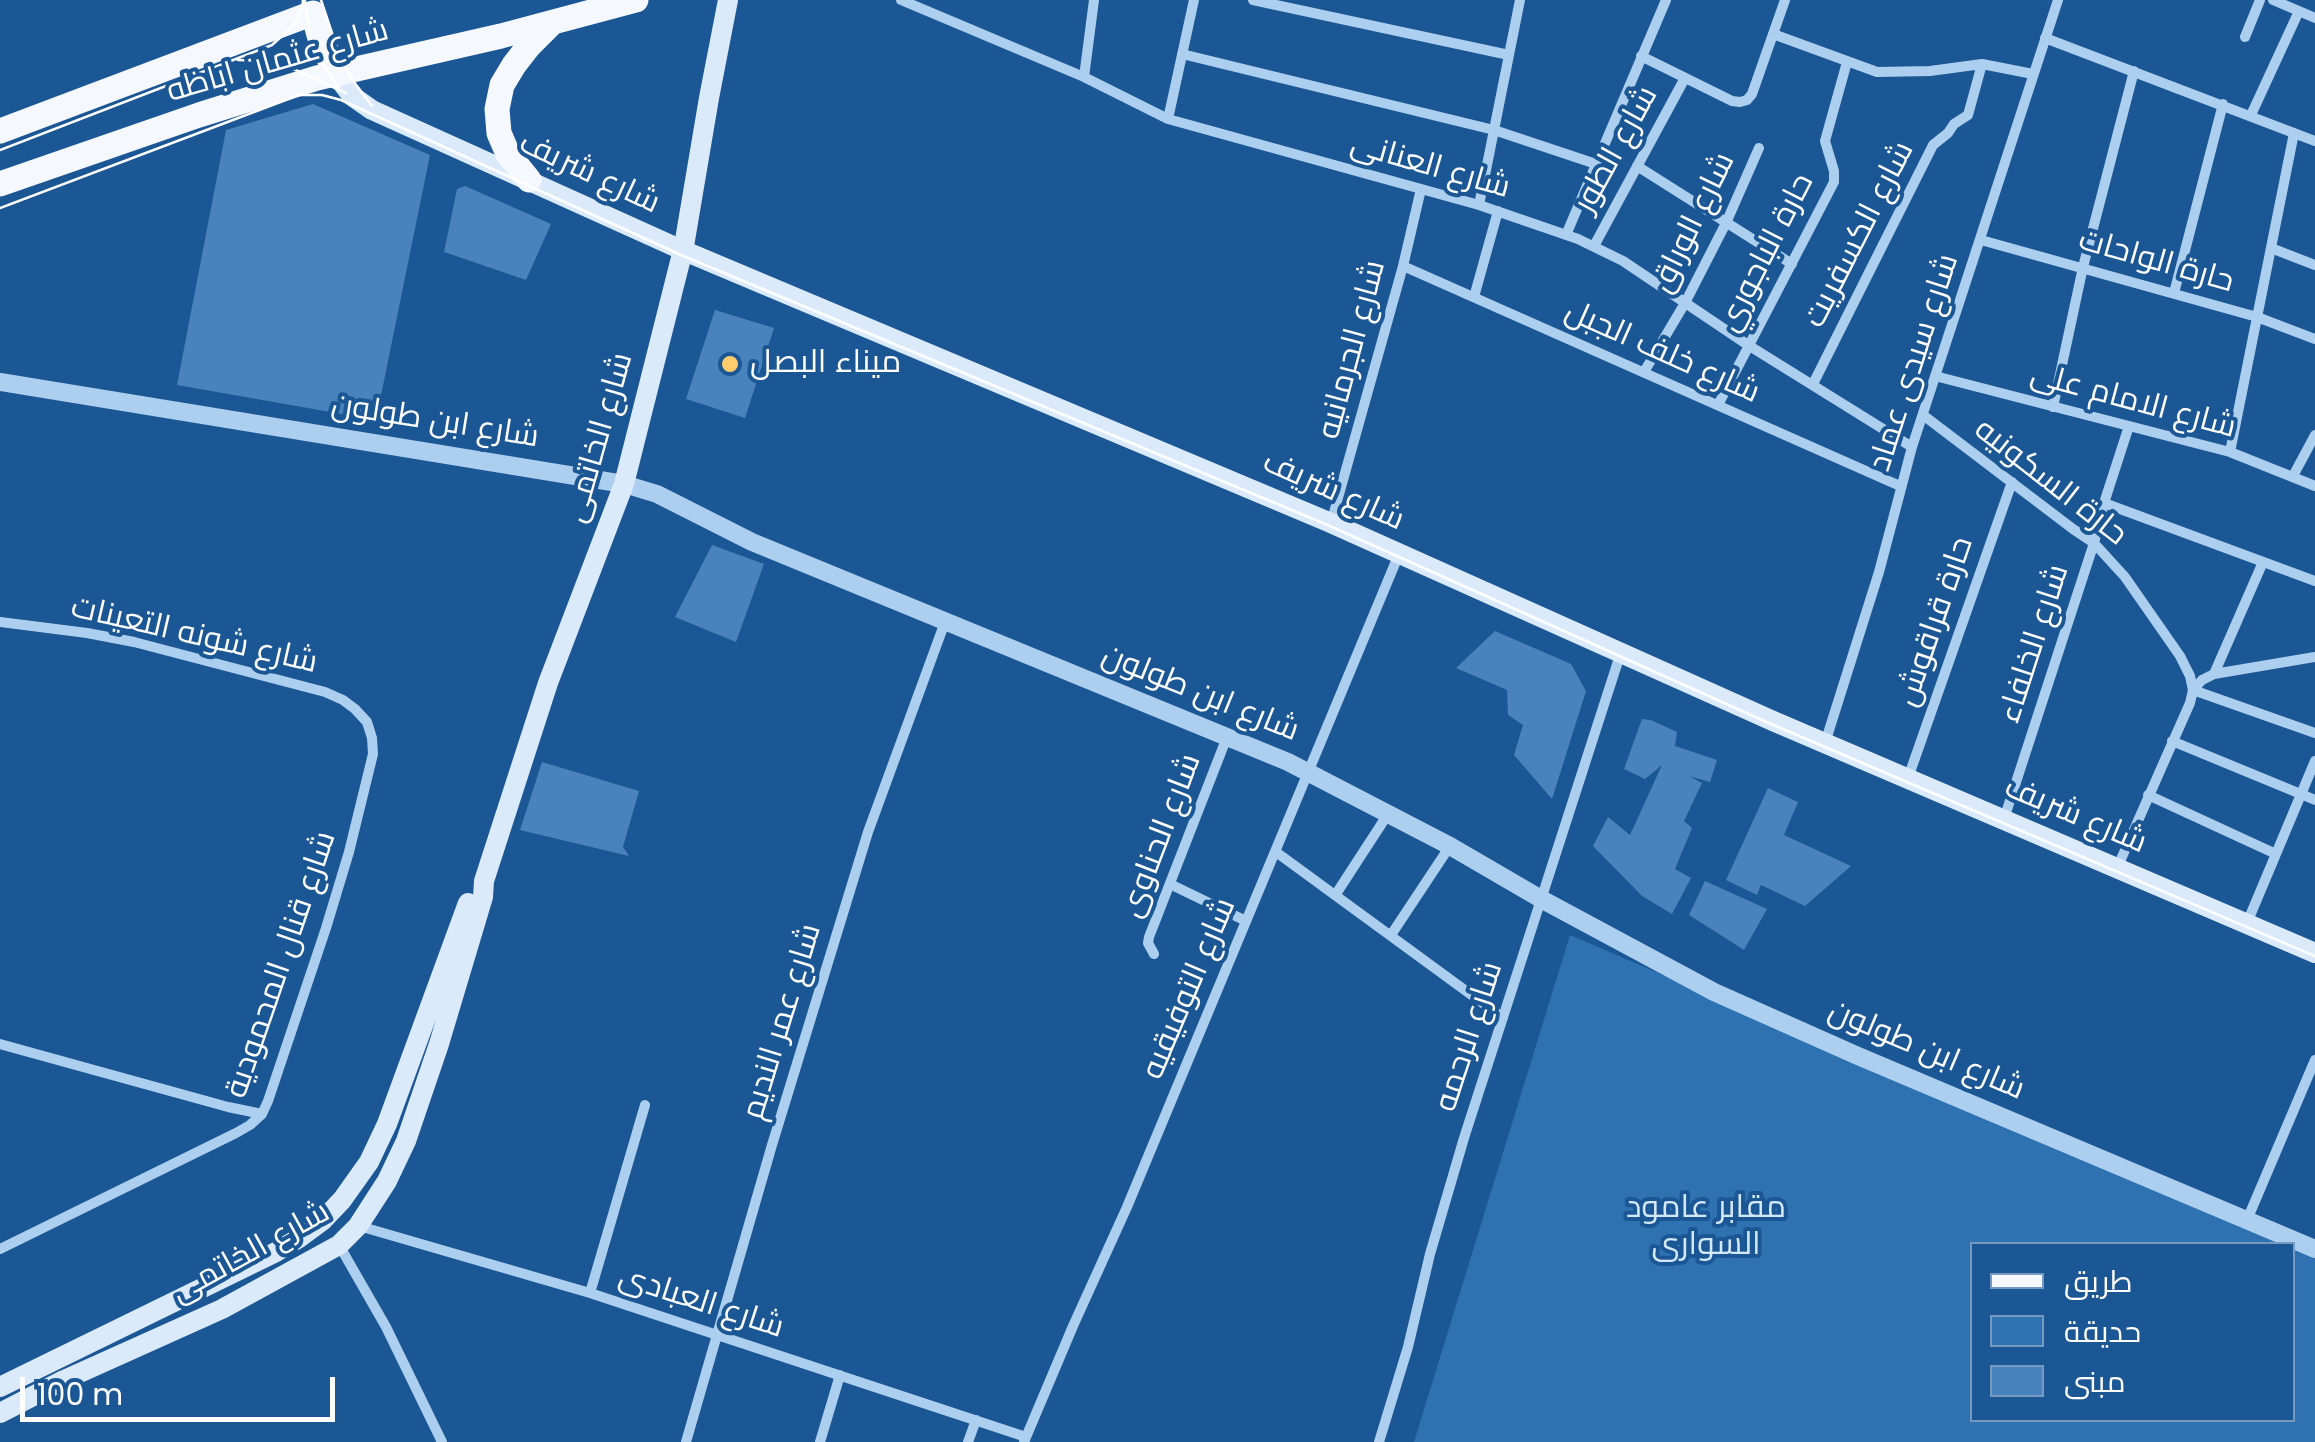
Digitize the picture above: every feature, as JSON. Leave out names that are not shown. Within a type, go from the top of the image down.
[{"type":"main road","name":"شارع عثمان اباظه","points":[[0,184],[317,78],[551,24],[636,0]]},
{"type":"main road","name":"شارع الخاتمى","points":[[0,1413],[222,1309],[339,1245],[358,1226],[388,1182],[406,1142],[439,1044],[483,897],[484,881],[548,683],[624,484],[682,250],[728,0]]},
{"type":"main road","name":"شارع عثمان اباظه","points":[[0,130],[312,6]]},
{"type":"main road","points":[[312,6],[319,36],[336,75]]},
{"type":"main road","points":[[529,180],[508,154],[499,133],[497,109],[502,85],[514,65],[551,24]]},
{"type":"main road","name":"شارع شريف","points":[[336,75],[352,96],[372,110],[682,250],[1331,522],[1826,743],[2315,952]]},
{"type":"main road","name":"شارع الخاتمى","points":[[0,1388],[276,1252],[322,1221],[369,1162],[387,1124],[470,899],[484,881]]},
{"type":"street","name":"شارع العنانى","points":[[901,0],[1168,118],[1498,211],[1594,246],[1912,447]]},
{"type":"street","points":[[1084,78],[1094,0]]},
{"type":"street","points":[[1168,118],[1194,0]]},
{"type":"street","points":[[1253,0],[1509,56]]},
{"type":"street","points":[[1478,205],[1520,0]]},
{"type":"street","points":[[1566,234],[1666,0]]},
{"type":"street","points":[[1641,56],[1732,100],[1747,100],[1785,0]]},
{"type":"street","name":"شارع سيدى عماد","points":[[1826,743],[1879,572],[1912,447],[2058,0]]},
{"type":"street","points":[[2245,38],[2260,0]]},
{"type":"street","points":[[2279,1],[2315,18]]},
{"type":"street","points":[[2250,115],[2299,11]]},
{"type":"street","points":[[1773,34],[1877,72],[1930,71],[1982,64],[2034,74]]},
{"type":"street","points":[[2044,38],[2315,141]]},
{"type":"street","points":[[1182,54],[1494,130],[1596,164]]},
{"type":"street","name":"حارة الباجوري","points":[[1718,405],[1834,182],[1826,140],[1848,62]]},
{"type":"street","name":"شارع الكسفريت","points":[[1812,384],[1933,145],[1968,116],[1982,64]]},
{"type":"street","points":[[2054,407],[2083,267],[2134,71]]},
{"type":"street","name":"شارع الطور","points":[[1594,246],[1685,78]]},
{"type":"street","points":[[2174,292],[2222,104]]},
{"type":"street","points":[[2230,452],[2294,132]]},
{"type":"street","name":"شارع الوراق","points":[[1644,372],[1726,223],[1759,148]]},
{"type":"street","points":[[1637,166],[1792,264]]},
{"type":"street","name":"شارع الجرمانيه","points":[[1331,522],[1421,190]]},
{"type":"street","points":[[1474,297],[1498,211]]},
{"type":"street","name":"حارة الواحات","points":[[1981,240],[2174,292],[2315,339]]},
{"type":"street","points":[[2271,248],[2315,265]]},
{"type":"street","name":"شارع خلف الجبل","points":[[1403,266],[1900,486]]},
{"type":"street","name":"شارع الامام على","points":[[1935,376],[2230,452],[2315,486]]},
{"type":"street","name":"شارع ابن طولون","points":[[0,382],[624,484],[657,494],[752,542],[1310,772],[1714,992],[2315,1249]]},
{"type":"street","name":"حارة السكونيه","points":[[1922,415],[2094,542],[2125,577],[2169,640],[2190,676],[2193,690]]},
{"type":"street","name":"شارع الخلفاء","points":[[2004,819],[2129,426]]},
{"type":"street","points":[[2293,476],[2315,435]]},
{"type":"street","name":"حارة قراقوش","points":[[1908,778],[2012,482]]},
{"type":"street","points":[[2104,503],[2315,581]]},
{"type":"street","name":"شارع التوفيقيه","points":[[1025,1439],[1127,1207],[1400,554]]},
{"type":"street","points":[[2214,674],[2263,562]]},
{"type":"street","name":"شارع شونه التعينات","points":[[0,622],[134,642],[325,692],[343,700],[367,722]]},
{"type":"street","name":"شارع عمر النديم","points":[[686,1442],[868,832],[945,622]]},
{"type":"street","name":"شارع الرحمه","points":[[1380,1442],[1454,1168],[1621,652]]},
{"type":"street","points":[[2118,866],[2193,690],[2202,680],[2214,674],[2315,656]]},
{"type":"street","points":[[2193,690],[2315,733]]},
{"type":"street","name":"شارع قنال المحمودية","points":[[0,1249],[236,1132],[262,1114],[349,852],[373,754],[367,722]]},
{"type":"street","name":"شارع الحناوى","points":[[1154,954],[1149,949],[1149,937],[1228,736]]},
{"type":"street","points":[[2172,741],[2315,800]]},
{"type":"street","points":[[2247,923],[2315,760]]},
{"type":"street","points":[[2148,794],[2276,854]]},
{"type":"street","points":[[1336,894],[1388,814]]},
{"type":"street","points":[[1390,934],[1450,846]]},
{"type":"street","points":[[1276,852],[1504,1018]]},
{"type":"street","points":[[1170,884],[1246,921]]},
{"type":"street","points":[[0,1044],[262,1114]]},
{"type":"street","points":[[2247,1220],[2315,1060]]},
{"type":"street","points":[[590,1293],[644,1104]]},
{"type":"street","name":"شارع العبادى","points":[[358,1226],[590,1293],[1025,1439]]},
{"type":"street","points":[[339,1245],[386,1327],[442,1442]]},
{"type":"street","points":[[820,1442],[840,1376]]},
{"type":"street","points":[[968,1442],[976,1420]]},
{"type":"green space","name":"مقابر عامود السوارى","points":[[1570,935],[2284,1242],[1970,1242],[1970,1422],[2295,1422],[2295,1247],[2315,1256],[2315,1442],[1414,1442]]},
{"type":"building","points":[[313,104],[430,155],[376,420],[177,385],[226,130]]},
{"type":"building","points":[[465,186],[551,224],[526,280],[444,252],[457,189]]},
{"type":"building","name":"ميناء البصل","points":[[715,310],[774,328],[745,418],[686,399]]},
{"type":"building","points":[[712,545],[764,564],[736,642],[675,617]]},
{"type":"building","points":[[1495,631],[1571,664],[1586,691],[1552,799],[1514,755],[1523,725],[1508,715],[1507,690],[1456,668]]},
{"type":"building","points":[[1642,719],[1677,732],[1675,746],[1717,760],[1710,782],[1689,776],[1702,783],[1684,821],[1692,828],[1675,869],[1691,878],[1672,914],[1642,896],[1593,846],[1608,817],[1630,835],[1662,765],[1645,779],[1624,769]]},
{"type":"building","points":[[542,762],[639,791],[623,847],[629,856],[520,830]]},
{"type":"building","points":[[1768,788],[1798,802],[1784,835],[1851,866],[1805,906],[1761,885],[1757,895],[1726,880]]},
{"type":"building","points":[[1705,881],[1767,909],[1744,950],[1689,915]]},
{"type":"tram line","points":[[0,150],[272,45],[294,25],[303,0]]},
{"type":"tram line","points":[[321,0],[340,57],[372,106]]},
{"type":"tram line","points":[[305,1],[311,37],[339,88]]},
{"type":"tram line","points":[[238,60],[287,66],[346,93]]},
{"type":"tram line","points":[[0,208],[299,95],[341,100],[681,255],[1330,526],[1771,724],[2315,956]]},
{"type":"place","name":"ميناء البصل","points":[[730,364]]}]
